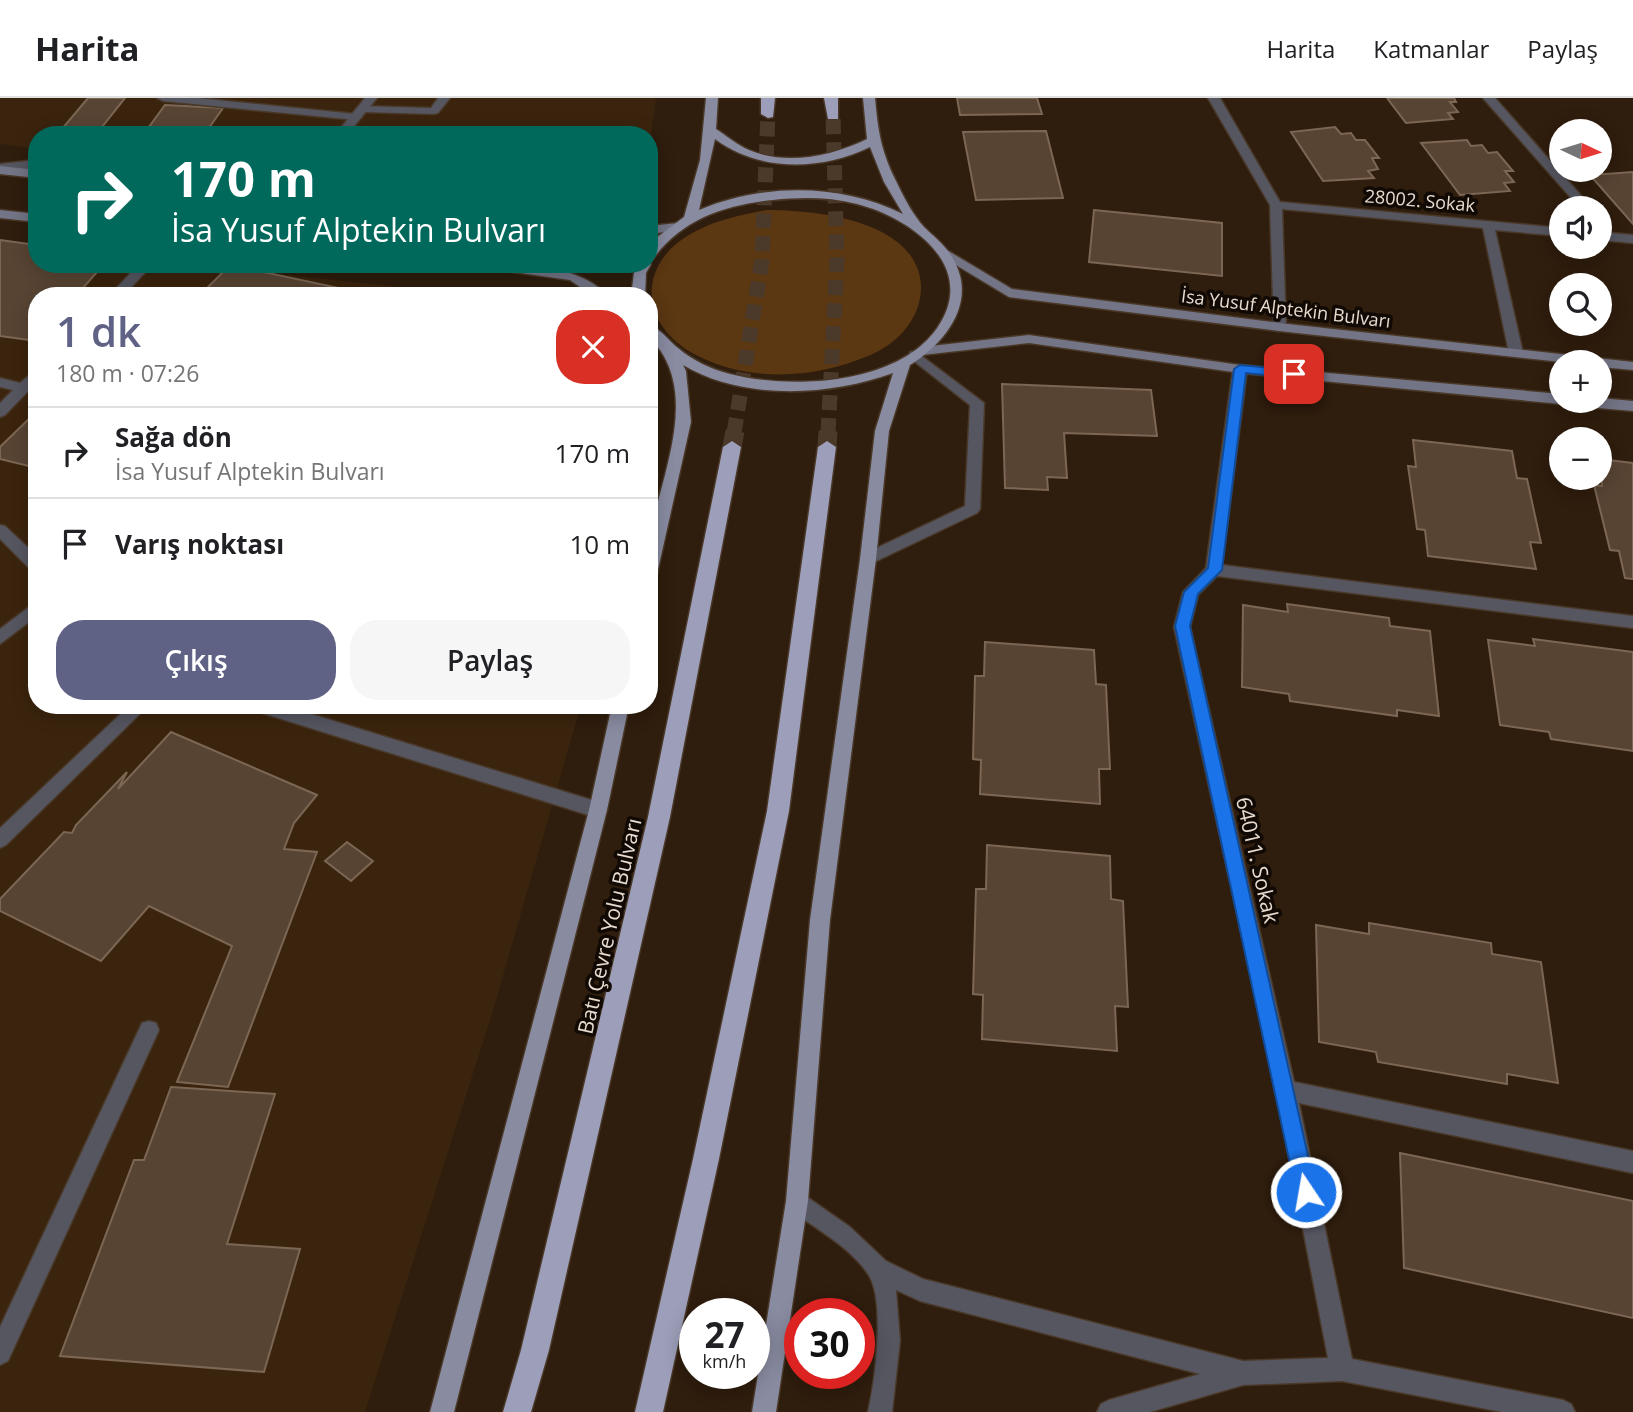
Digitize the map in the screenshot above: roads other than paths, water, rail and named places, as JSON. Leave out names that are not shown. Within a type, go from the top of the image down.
[{"type":"highway","points":[[768,98],[768,114]]},
{"type":"highway","points":[[831,98],[833,116]]},
{"type":"highway","name":"Batı Çevre Yolu Bulvarı","points":[[517,1412],[575,1182],[659,817],[732,447]]},
{"type":"highway","points":[[649,1412],[706,1158],[778,811],[827,447]]},
{"type":"main road","points":[[684,224],[703,177],[712,131],[712,98]]},
{"type":"main road","points":[[658,338],[668,349],[698,368],[742,382],[791,388],[841,384],[886,371],[914,355],[944,328],[956,302],[956,277],[945,253],[917,226],[890,182],[873,141],[869,98]]},
{"type":"main road","points":[[712,131],[734,147],[754,156],[788,161],[854,152],[873,141]]},
{"type":"main road","points":[[658,245],[684,224],[714,209],[754,198],[799,194],[842,198],[883,209],[917,226]]},
{"type":"main road","points":[[658,535],[684,422],[679,371],[668,349]]},
{"type":"main road","points":[[764,1412],[797,1201],[820,920],[868,559],[882,431],[914,355]]},
{"type":"main road","points":[[442,1412],[598,810],[619,714]]},
{"type":"street","points":[[163,98],[359,113],[435,111],[444,98]]},
{"type":"street","points":[[348,126],[371,98]]},
{"type":"street","points":[[1214,98],[1276,205],[1279,327]]},
{"type":"street","points":[[1489,98],[1575,196]]},
{"type":"street","points":[[0,169],[28,165]]},
{"type":"street","points":[[0,169],[28,173]]},
{"type":"street","name":"28002. Sokak","points":[[1276,205],[1549,231]]},
{"type":"street","points":[[0,214],[28,217]]},
{"type":"street","points":[[1488,223],[1516,353]]},
{"type":"street","points":[[658,228],[684,224]]},
{"type":"street","points":[[1612,237],[1633,239]]},
{"type":"street","name":"İsa Yusuf Alptekin Bulvarı","points":[[945,253],[1009,293],[1279,327],[1633,366]]},
{"type":"street","points":[[124,287],[138,273]]},
{"type":"street","points":[[546,273],[574,277],[589,287]]},
{"type":"street","points":[[914,355],[1028,339],[1240,369],[1549,399]]},
{"type":"street","points":[[868,559],[972,509],[977,403],[914,355]]},
{"type":"street","points":[[1240,369],[1214,570],[1633,622]]},
{"type":"street","points":[[0,412],[28,381]]},
{"type":"street","points":[[0,382],[21,388]]},
{"type":"street","points":[[1612,404],[1633,406]]},
{"type":"street","points":[[0,530],[28,557]]},
{"type":"street","name":"64011. Sokak","points":[[1214,570],[1191,592],[1182,626],[1286,1090],[1342,1369]]},
{"type":"street","points":[[0,638],[28,615]]},
{"type":"street","points":[[0,840],[132,714]]},
{"type":"street","points":[[288,714],[598,810]]},
{"type":"street","points":[[0,1353],[149,1030]]},
{"type":"street","points":[[1286,1090],[1633,1162]]},
{"type":"street","points":[[797,1201],[839,1232],[880,1270],[920,1290],[1243,1373]]},
{"type":"street","points":[[880,1270],[888,1315],[888,1378],[880,1412]]},
{"type":"street","points":[[1109,1412],[1243,1373],[1342,1369],[1563,1412]]},
{"type":"tunnel","points":[[734,433],[762,260],[768,114]]},
{"type":"tunnel","points":[[828,433],[837,261],[833,116]]},
{"type":"tunnel","points":[[732,447],[735,431]]},
{"type":"tunnel","points":[[827,447],[828,431]]}]
